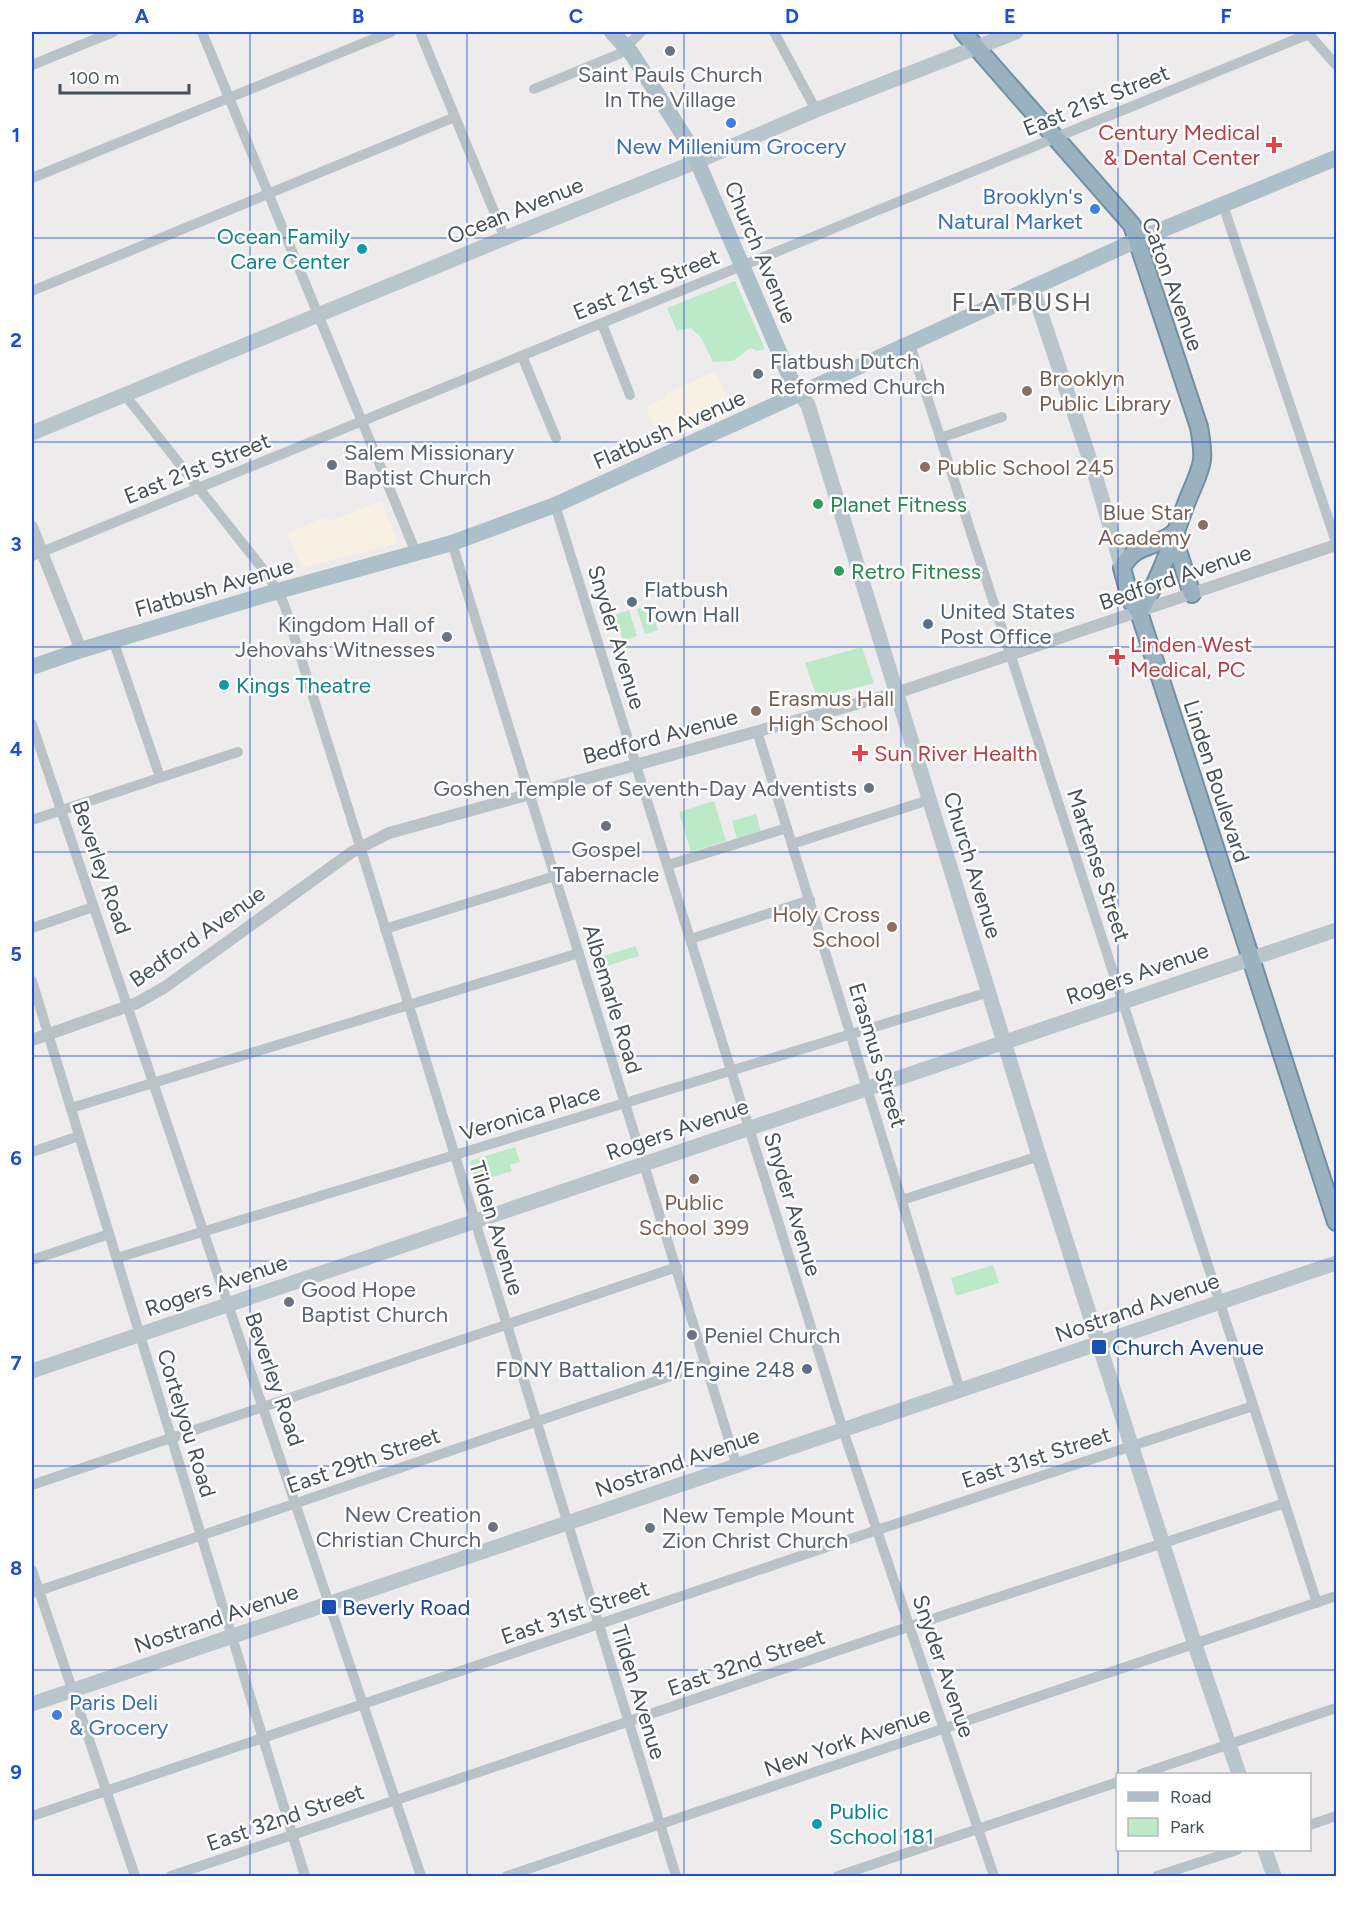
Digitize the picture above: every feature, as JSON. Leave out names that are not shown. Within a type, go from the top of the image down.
[{"type":"highway","name":"Caton Avenue","points":[[963,32],[1132,225],[1199,427],[1202,461],[1169,553],[1139,612]]},
{"type":"highway","points":[[1122,568],[1128,557],[1136,551],[1160,542],[1175,532],[1177,548],[1192,594]]},
{"type":"highway","name":"Linden Boulevard","points":[[1122,568],[1131,601],[1139,612],[1336,1222]]},
{"type":"main road","name":"Church Avenue","points":[[612,32],[632,54],[692,149],[792,382],[808,405],[1039,1156],[1195,1645],[1239,1773]]},
{"type":"main road","name":"Ocean Avenue","points":[[32,433],[698,161],[816,110],[1016,32]]},
{"type":"main road","name":"Flatbush Avenue","points":[[32,667],[113,640],[278,591],[452,543],[555,505],[910,344],[1032,286],[1336,158]]},
{"type":"main road","name":"Linden Boulevard","points":[[1032,286],[1096,478],[1122,568]]},
{"type":"main road","name":"Rogers Avenue","points":[[32,1371],[1336,930]]},
{"type":"main road","name":"Nostrand Avenue","points":[[32,1704],[1336,1263]]},
{"type":"main road","points":[[1265,1851],[1274,1876]]},
{"type":"street","points":[[32,64],[113,32]]},
{"type":"street","points":[[202,32],[416,553]]},
{"type":"street","points":[[32,178],[391,32]]},
{"type":"street","points":[[420,32],[505,238]]},
{"type":"street","points":[[534,90],[619,54],[641,32]]},
{"type":"street","points":[[774,32],[816,110]]},
{"type":"street","points":[[1308,33],[1336,65]]},
{"type":"street","name":"East 21st Street","points":[[37,554],[1308,33]]},
{"type":"street","points":[[32,291],[455,117]]},
{"type":"street","points":[[1223,205],[1336,544]]},
{"type":"street","points":[[602,324],[630,395]]},
{"type":"street","name":"Martense Street","points":[[910,344],[1317,1603]]},
{"type":"street","points":[[522,356],[556,438]]},
{"type":"street","name":"Tilden Avenue","points":[[125,395],[270,578],[284,604],[676,1876]]},
{"type":"street","points":[[940,438],[1002,417]]},
{"type":"street","name":"Snyder Avenue","points":[[555,505],[843,1430],[994,1876]]},
{"type":"street","points":[[32,527],[37,554],[81,650]]},
{"type":"street","name":"Albemarle Road","points":[[452,543],[737,1466]]},
{"type":"street","name":"Bedford Avenue","points":[[32,1040],[127,1007],[165,987],[360,847],[403,829],[896,693],[1011,656],[1336,544]]},
{"type":"street","points":[[113,640],[160,777]]},
{"type":"street","name":"Beverley Road","points":[[32,724],[421,1876]]},
{"type":"street","name":"Erasmus Street","points":[[758,731],[960,1390]]},
{"type":"street","points":[[32,820],[238,752]]},
{"type":"street","points":[[792,844],[929,800]]},
{"type":"street","points":[[668,865],[787,828]]},
{"type":"street","points":[[385,929],[555,876]]},
{"type":"street","points":[[691,939],[810,900]]},
{"type":"street","points":[[32,928],[93,907]]},
{"type":"street","points":[[71,1108],[579,953]]},
{"type":"street","name":"Cortelyou Road","points":[[32,981],[305,1876]]},
{"type":"street","name":"Veronica Place","points":[[117,1258],[989,992]]},
{"type":"street","points":[[32,1152],[79,1136]]},
{"type":"street","points":[[902,1200],[1039,1156]]},
{"type":"street","points":[[32,1260],[109,1233]]},
{"type":"street","points":[[32,1485],[677,1267]]},
{"type":"street","name":"East 29th Street","points":[[35,1592],[706,1364]]},
{"type":"street","name":"East 31st Street","points":[[32,1816],[877,1530],[1253,1406]]},
{"type":"street","name":"East 32nd Street","points":[[171,1876],[1285,1503]]},
{"type":"street","points":[[32,1570],[35,1592],[72,1690],[135,1876]]},
{"type":"street","name":"New York Avenue","points":[[507,1876],[1336,1596]]},
{"type":"street","points":[[1143,1773],[1336,1708]]},
{"type":"street","points":[[838,1876],[1116,1783]]},
{"type":"street","points":[[1311,1825],[1336,1816]]},
{"type":"street","points":[[1157,1876],[1234,1851]]},
{"type":"shaded area","points":[[715,371],[733,412],[662,444],[646,407],[667,397],[666,394]]},
{"type":"shaded area","points":[[381,501],[398,543],[302,568],[287,533],[326,517],[328,522]]},
{"type":"green space","points":[[735,281],[765,349],[757,351],[750,348],[733,361],[713,362],[702,339],[691,328],[677,331],[667,308]]},
{"type":"green space","points":[[650,604],[658,630],[645,634],[637,609]]},
{"type":"green space","points":[[629,610],[637,636],[623,641],[615,615]]},
{"type":"green space","points":[[862,647],[874,683],[819,697],[805,663]]},
{"type":"green space","points":[[714,801],[726,841],[691,852],[679,812]]},
{"type":"green space","points":[[756,814],[761,832],[737,839],[732,821]]},
{"type":"green space","points":[[636,946],[639,956],[596,969],[593,959]]},
{"type":"green space","points":[[515,1147],[520,1162],[510,1165],[512,1171],[476,1182],[470,1161]]},
{"type":"green space","points":[[993,1265],[999,1283],[956,1296],[951,1278]]},
{"type":"place","name":"Saint Pauls Church In The Village","points":[[670,51]]},
{"type":"place","name":"New Millenium Grocery","points":[[731,123]]},
{"type":"place","name":"Century Medical & Dental Center","points":[[1274,145]]},
{"type":"place","name":"Brooklyn's Natural Market","points":[[1095,209]]},
{"type":"place","name":"Ocean Family Care Center","points":[[362,249]]},
{"type":"place","name":"Flatbush Dutch Reformed Church","points":[[758,374]]},
{"type":"place","name":"Brooklyn Public Library","points":[[1027,391]]},
{"type":"place","name":"Salem Missionary Baptist Church","points":[[332,465]]},
{"type":"place","name":"Public School 245","points":[[925,467]]},
{"type":"place","name":"Planet Fitness","points":[[818,504]]},
{"type":"place","name":"Blue Star Academy","points":[[1203,525]]},
{"type":"place","name":"Retro Fitness","points":[[839,571]]},
{"type":"place","name":"Flatbush Town Hall","points":[[632,602]]},
{"type":"place","name":"United States Post Office","points":[[928,624]]},
{"type":"place","name":"Kingdom Hall of Jehovahs Witnesses","points":[[447,637]]},
{"type":"place","name":"Linden West Medical, PC","points":[[1117,657]]},
{"type":"place","name":"Kings Theatre","points":[[224,685]]},
{"type":"place","name":"Erasmus Hall High School","points":[[756,711]]},
{"type":"place","name":"Sun River Health","points":[[860,753]]},
{"type":"place","name":"Goshen Temple of Seventh-Day Adventists","points":[[869,788]]},
{"type":"place","name":"Gospel Tabernacle","points":[[606,826]]},
{"type":"place","name":"Holy Cross School","points":[[892,927]]},
{"type":"place","name":"Public School 399","points":[[694,1179]]},
{"type":"place","name":"Good Hope Baptist Church","points":[[289,1302]]},
{"type":"place","name":"Peniel Church","points":[[692,1335]]},
{"type":"place","name":"Church Avenue","points":[[1099,1347]]},
{"type":"place","name":"FDNY Battalion 41/Engine 248","points":[[807,1369]]},
{"type":"place","name":"New Creation Christian Church","points":[[493,1527]]},
{"type":"place","name":"New Temple Mount Zion Christ Church","points":[[650,1528]]},
{"type":"place","name":"Beverly Road","points":[[329,1607]]},
{"type":"place","name":"Paris Deli & Grocery","points":[[57,1715]]},
{"type":"place","name":"Public School 181","points":[[817,1824]]},
{"type":"district","name":"FLATBUSH","points":[[1022,302]]}]
